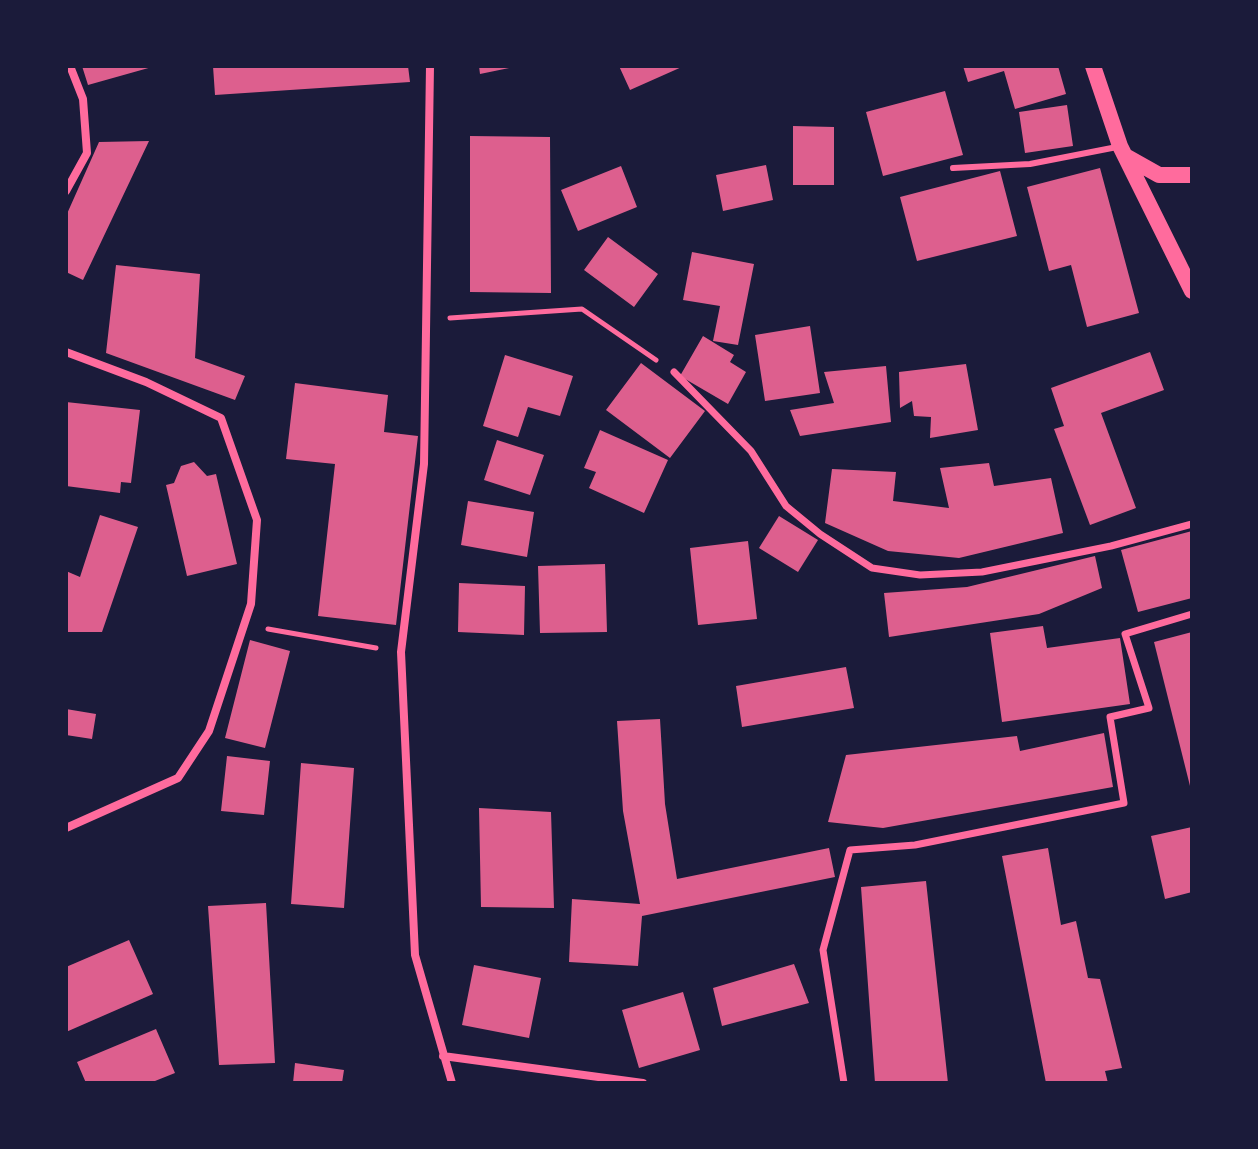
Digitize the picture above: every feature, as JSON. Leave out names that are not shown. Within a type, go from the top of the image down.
[{"type":"main road","points":[[1093,66],[1123,151],[1190,285]]},
{"type":"main road","points":[[1123,151],[1159,175],[1192,175]]},
{"type":"main road","points":[[1190,285],[1192,258]]},
{"type":"street","points":[[66,191],[87,153],[83,99],[70,66]]},
{"type":"street","points":[[430,66],[424,464],[401,652],[415,955],[452,1083]]},
{"type":"street","points":[[66,352],[146,382],[221,418],[257,520],[251,604],[209,731],[178,778],[66,828]]},
{"type":"street","points":[[674,372],[751,451],[786,506],[820,534],[872,568],[920,575],[982,572],[1111,546],[1192,524]]},
{"type":"street","points":[[844,1083],[823,950],[850,850],[915,845],[1124,803],[1110,717],[1149,708],[1125,634],[1192,614]]},
{"type":"street","points":[[443,1056],[643,1083]]},
{"type":"lane","points":[[953,168],[1030,164],[1123,151]]},
{"type":"path","points":[[424,320],[582,309],[674,372]]},
{"type":"path","points":[[244,625],[401,652]]},
{"type":"building","points":[[82,66],[152,66],[152,67],[88,85]]},
{"type":"building","points":[[213,66],[408,66],[410,82],[215,95]]},
{"type":"building","points":[[479,66],[514,66],[514,67],[480,74]]},
{"type":"building","points":[[619,66],[684,66],[630,90]]},
{"type":"building","points":[[963,66],[1058,66],[1066,94],[1015,109],[1004,71],[968,82]]},
{"type":"building","points":[[945,91],[963,155],[883,176],[866,112]]},
{"type":"building","points":[[1067,105],[1073,146],[1025,153],[1019,112]]},
{"type":"building","points":[[793,126],[834,127],[834,185],[793,185]]},
{"type":"building","points":[[470,136],[550,137],[551,293],[470,292]]},
{"type":"building","points":[[149,141],[83,280],[66,272],[66,216],[99,142]]},
{"type":"building","points":[[766,165],[773,200],[723,211],[716,175]]},
{"type":"building","points":[[621,166],[637,207],[578,231],[561,190]]},
{"type":"building","points":[[1100,168],[1139,313],[1087,327],[1071,265],[1049,271],[1027,187]]},
{"type":"building","points":[[1000,171],[1017,236],[917,261],[900,197]]},
{"type":"building","points":[[608,237],[658,274],[634,307],[584,270]]},
{"type":"building","points":[[692,252],[754,264],[738,345],[713,341],[720,306],[683,300]]},
{"type":"building","points":[[116,265],[200,274],[195,358],[245,376],[235,400],[106,353]]},
{"type":"building","points":[[810,326],[820,393],[765,401],[755,335]]},
{"type":"building","points":[[703,336],[734,355],[730,362],[746,372],[728,404],[680,376]]},
{"type":"building","points":[[1150,352],[1164,390],[1101,413],[1136,508],[1090,525],[1054,429],[1064,426],[1051,388]]},
{"type":"building","points":[[505,355],[573,376],[560,416],[528,407],[518,437],[483,426]]},
{"type":"building","points":[[641,363],[705,411],[670,458],[606,410]]},
{"type":"building","points":[[966,364],[978,430],[930,438],[931,417],[914,416],[912,401],[900,408],[899,372]]},
{"type":"building","points":[[886,366],[891,422],[800,436],[790,410],[834,403],[824,372]]},
{"type":"building","points":[[295,383],[388,395],[384,432],[418,436],[396,625],[318,616],[335,464],[286,459]]},
{"type":"building","points":[[66,402],[140,410],[131,483],[121,482],[120,493],[66,486]]},
{"type":"building","points":[[600,430],[668,460],[644,513],[589,488],[596,472],[584,468]]},
{"type":"building","points":[[497,440],[544,455],[530,495],[484,480]]},
{"type":"building","points":[[194,462],[207,476],[216,474],[237,564],[187,576],[166,485],[174,483],[181,466]]},
{"type":"building","points":[[989,463],[994,486],[1051,478],[1063,533],[959,558],[888,551],[825,523],[832,469],[896,472],[893,501],[949,508],[940,468]]},
{"type":"building","points":[[468,501],[534,512],[527,557],[461,545]]},
{"type":"building","points":[[100,515],[138,527],[102,632],[66,632],[66,571],[80,577]]},
{"type":"building","points":[[779,516],[818,540],[798,572],[759,548]]},
{"type":"building","points":[[1192,531],[1192,598],[1138,612],[1121,550]]},
{"type":"building","points":[[748,541],[757,619],[698,625],[690,548]]},
{"type":"building","points":[[1095,556],[1102,588],[1039,614],[889,637],[884,593],[967,587]]},
{"type":"building","points":[[605,564],[607,632],[540,633],[538,566]]},
{"type":"building","points":[[459,583],[525,586],[524,635],[458,632]]},
{"type":"building","points":[[1043,626],[1047,648],[1120,638],[1130,704],[1002,722],[990,633]]},
{"type":"building","points":[[1192,632],[1192,790],[1191,790],[1154,642]]},
{"type":"building","points":[[250,640],[290,651],[265,748],[225,738]]},
{"type":"building","points":[[846,667],[854,708],[742,727],[736,686]]},
{"type":"building","points":[[66,709],[96,714],[92,739],[66,735]]},
{"type":"building","points":[[660,719],[665,804],[677,879],[829,848],[835,877],[642,916],[638,966],[569,962],[572,899],[640,904],[623,811],[617,721]]},
{"type":"building","points":[[1104,733],[1113,787],[883,828],[828,822],[846,755],[1017,736],[1020,751]]},
{"type":"building","points":[[227,756],[270,761],[264,815],[221,811]]},
{"type":"building","points":[[301,763],[354,768],[344,908],[291,904]]},
{"type":"building","points":[[479,808],[551,812],[554,908],[481,907]]},
{"type":"building","points":[[1192,827],[1192,892],[1165,899],[1151,836]]},
{"type":"building","points":[[1048,848],[1061,925],[1076,921],[1088,978],[1100,979],[1122,1068],[1105,1071],[1108,1083],[1046,1083],[1002,856]]},
{"type":"building","points":[[926,881],[948,1083],[875,1083],[861,887]]},
{"type":"building","points":[[266,903],[275,1063],[219,1065],[208,906]]},
{"type":"building","points":[[129,940],[153,994],[66,1032],[66,967]]},
{"type":"building","points":[[794,964],[809,1003],[722,1026],[713,988]]},
{"type":"building","points":[[474,965],[541,978],[529,1038],[462,1025]]},
{"type":"building","points":[[683,992],[700,1050],[639,1068],[622,1010]]},
{"type":"building","points":[[156,1029],[175,1073],[150,1083],[86,1083],[77,1062]]},
{"type":"building","points":[[295,1063],[344,1070],[342,1083],[293,1083]]}]
